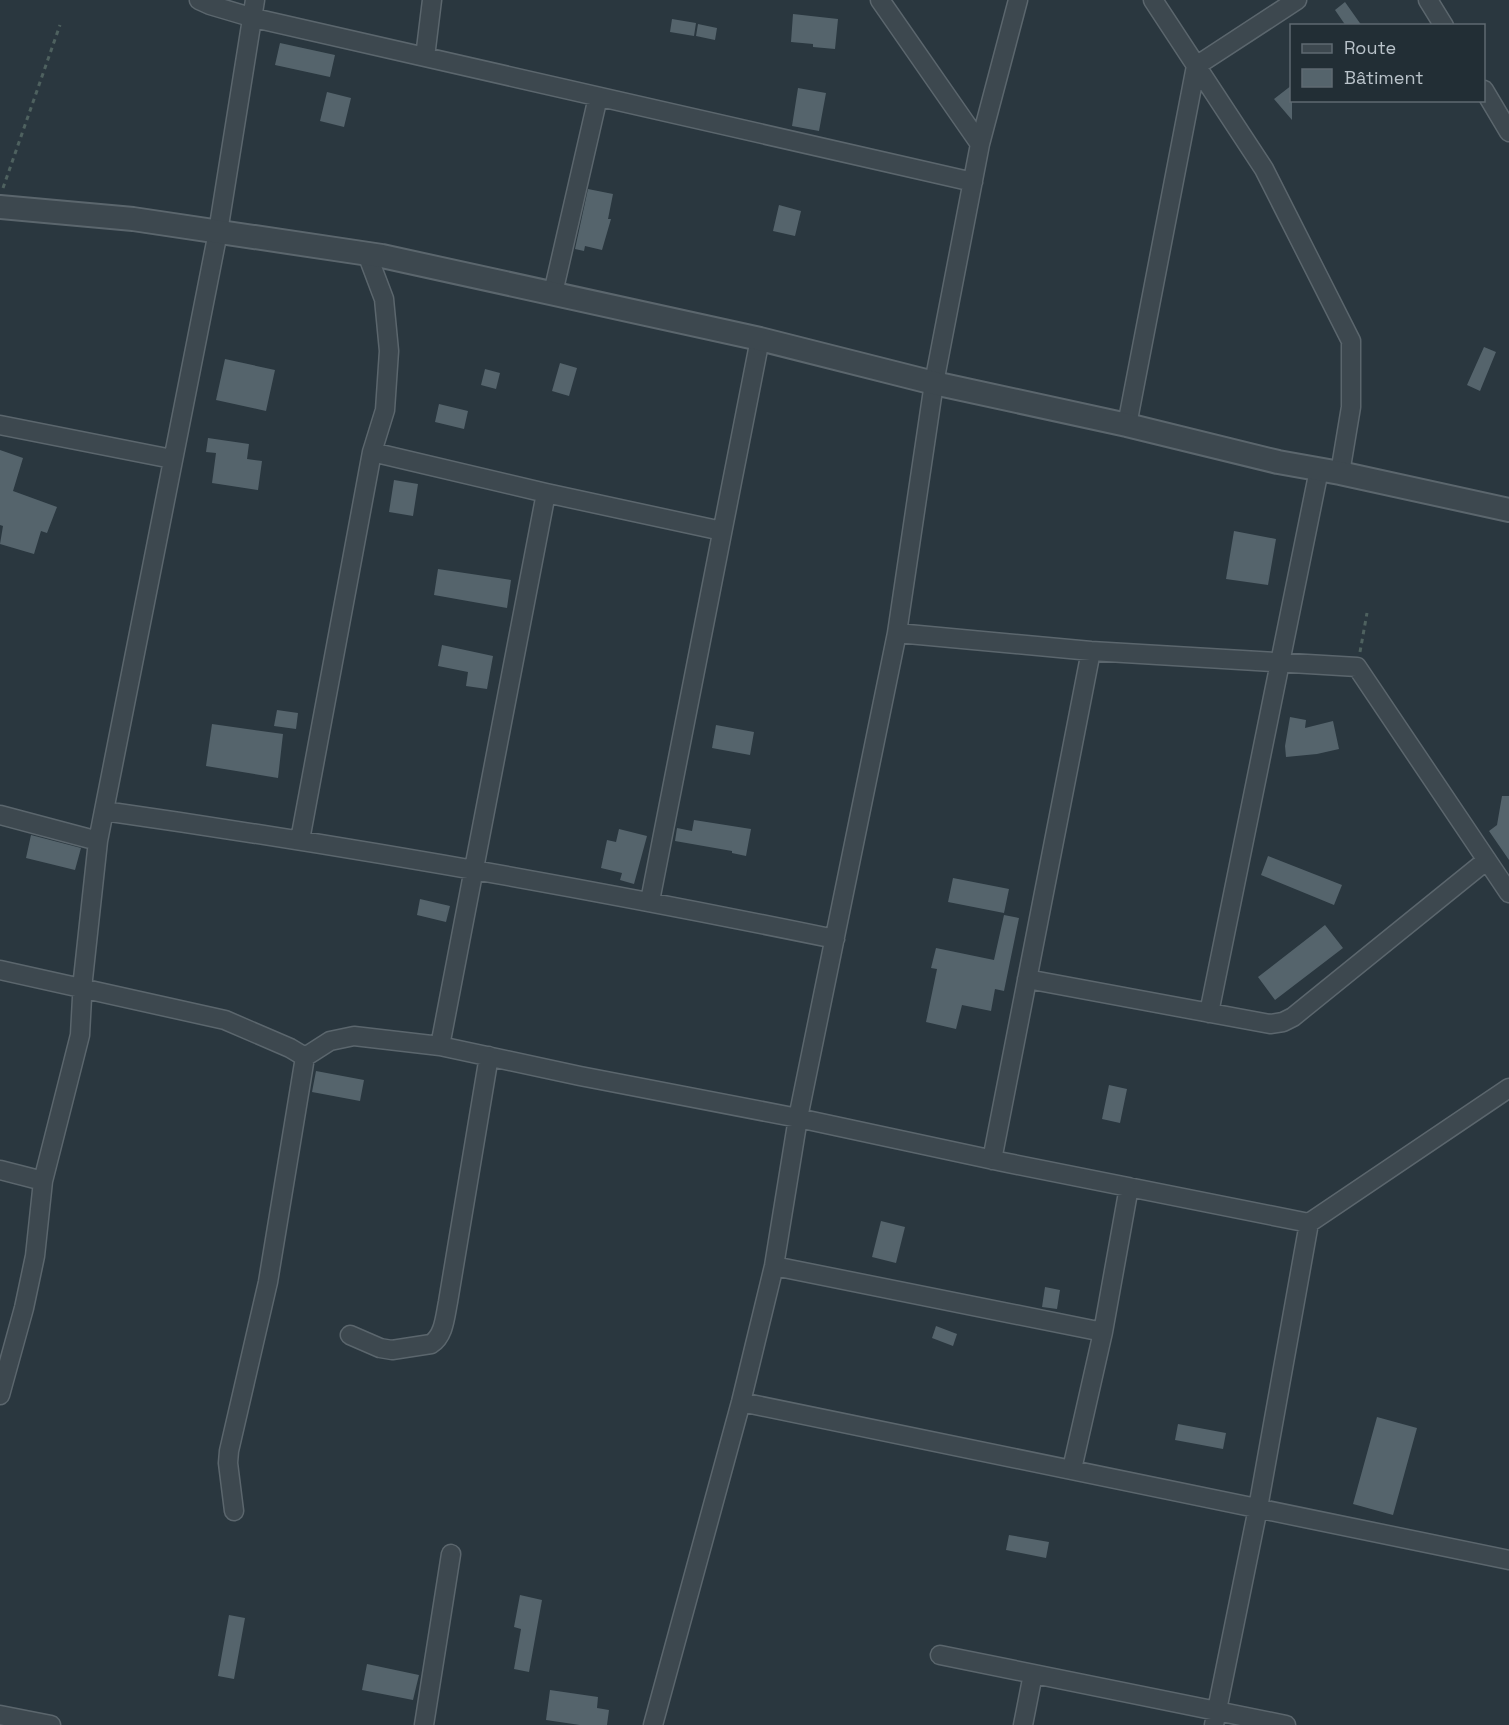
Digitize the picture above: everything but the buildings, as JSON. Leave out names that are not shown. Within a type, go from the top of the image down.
[{"type":"street","points":[[199,0],[210,5],[255,9],[425,57],[973,182]]},
{"type":"street","points":[[425,57],[432,0]]},
{"type":"street","points":[[880,0],[980,144]]},
{"type":"street","points":[[652,1725],[741,1402],[774,1266],[798,1118],[897,633],[934,383],[980,144],[1018,0]]},
{"type":"street","points":[[1153,0],[1264,169],[1351,341],[1351,407],[1330,471],[1281,662],[1209,1013]]},
{"type":"street","points":[[1127,425],[1196,66],[1297,0]]},
{"type":"street","points":[[1428,0],[1443,24]]},
{"type":"street","points":[[0,1395],[24,1308],[44,1181],[80,1035],[82,987],[98,841],[218,232],[255,9]]},
{"type":"street","points":[[1485,92],[1509,132]]},
{"type":"street","points":[[553,293],[598,97]]},
{"type":"street","points":[[0,207],[133,219],[367,254],[760,339],[934,383],[1509,510]]},
{"type":"street","points":[[300,840],[372,452],[385,410],[389,351],[384,299],[367,254]]},
{"type":"street","points":[[650,901],[760,339]]},
{"type":"street","points":[[0,425],[172,459]]},
{"type":"street","points":[[372,452],[722,531]]},
{"type":"street","points":[[440,1046],[546,493]]},
{"type":"street","points":[[897,633],[1091,651],[1357,667],[1509,893]]},
{"type":"street","points":[[992,1160],[1091,651]]},
{"type":"street","points":[[104,811],[300,840],[650,901],[835,939]]},
{"type":"street","points":[[0,815],[98,841]]},
{"type":"street","points":[[1027,979],[1270,1024],[1283,1022],[1293,1017],[1487,860]]},
{"type":"street","points":[[0,970],[225,1020],[290,1048],[305,1057]]},
{"type":"street","points":[[234,1511],[229,1451],[268,1282],[305,1057],[330,1041],[354,1036],[440,1046],[1308,1223],[1509,1088]]},
{"type":"street","points":[[350,1335],[380,1348],[392,1350],[431,1344],[441,1334],[489,1056]]},
{"type":"street","points":[[0,1170],[44,1181]]},
{"type":"street","points":[[1072,1469],[1103,1332],[1130,1187]]},
{"type":"street","points":[[1215,1718],[1258,1508],[1308,1223]]},
{"type":"street","points":[[774,1266],[1103,1332]]},
{"type":"street","points":[[741,1402],[1509,1560]]},
{"type":"street","points":[[424,1725],[451,1554]]},
{"type":"street","points":[[940,1655],[1033,1674],[1215,1718],[1286,1725]]},
{"type":"street","points":[[1023,1725],[1033,1674]]},
{"type":"street","points":[[0,1715],[51,1725]]},
{"type":"path","points":[[0,196],[60,25]]},
{"type":"path","points":[[1357,667],[1367,613]]}]
